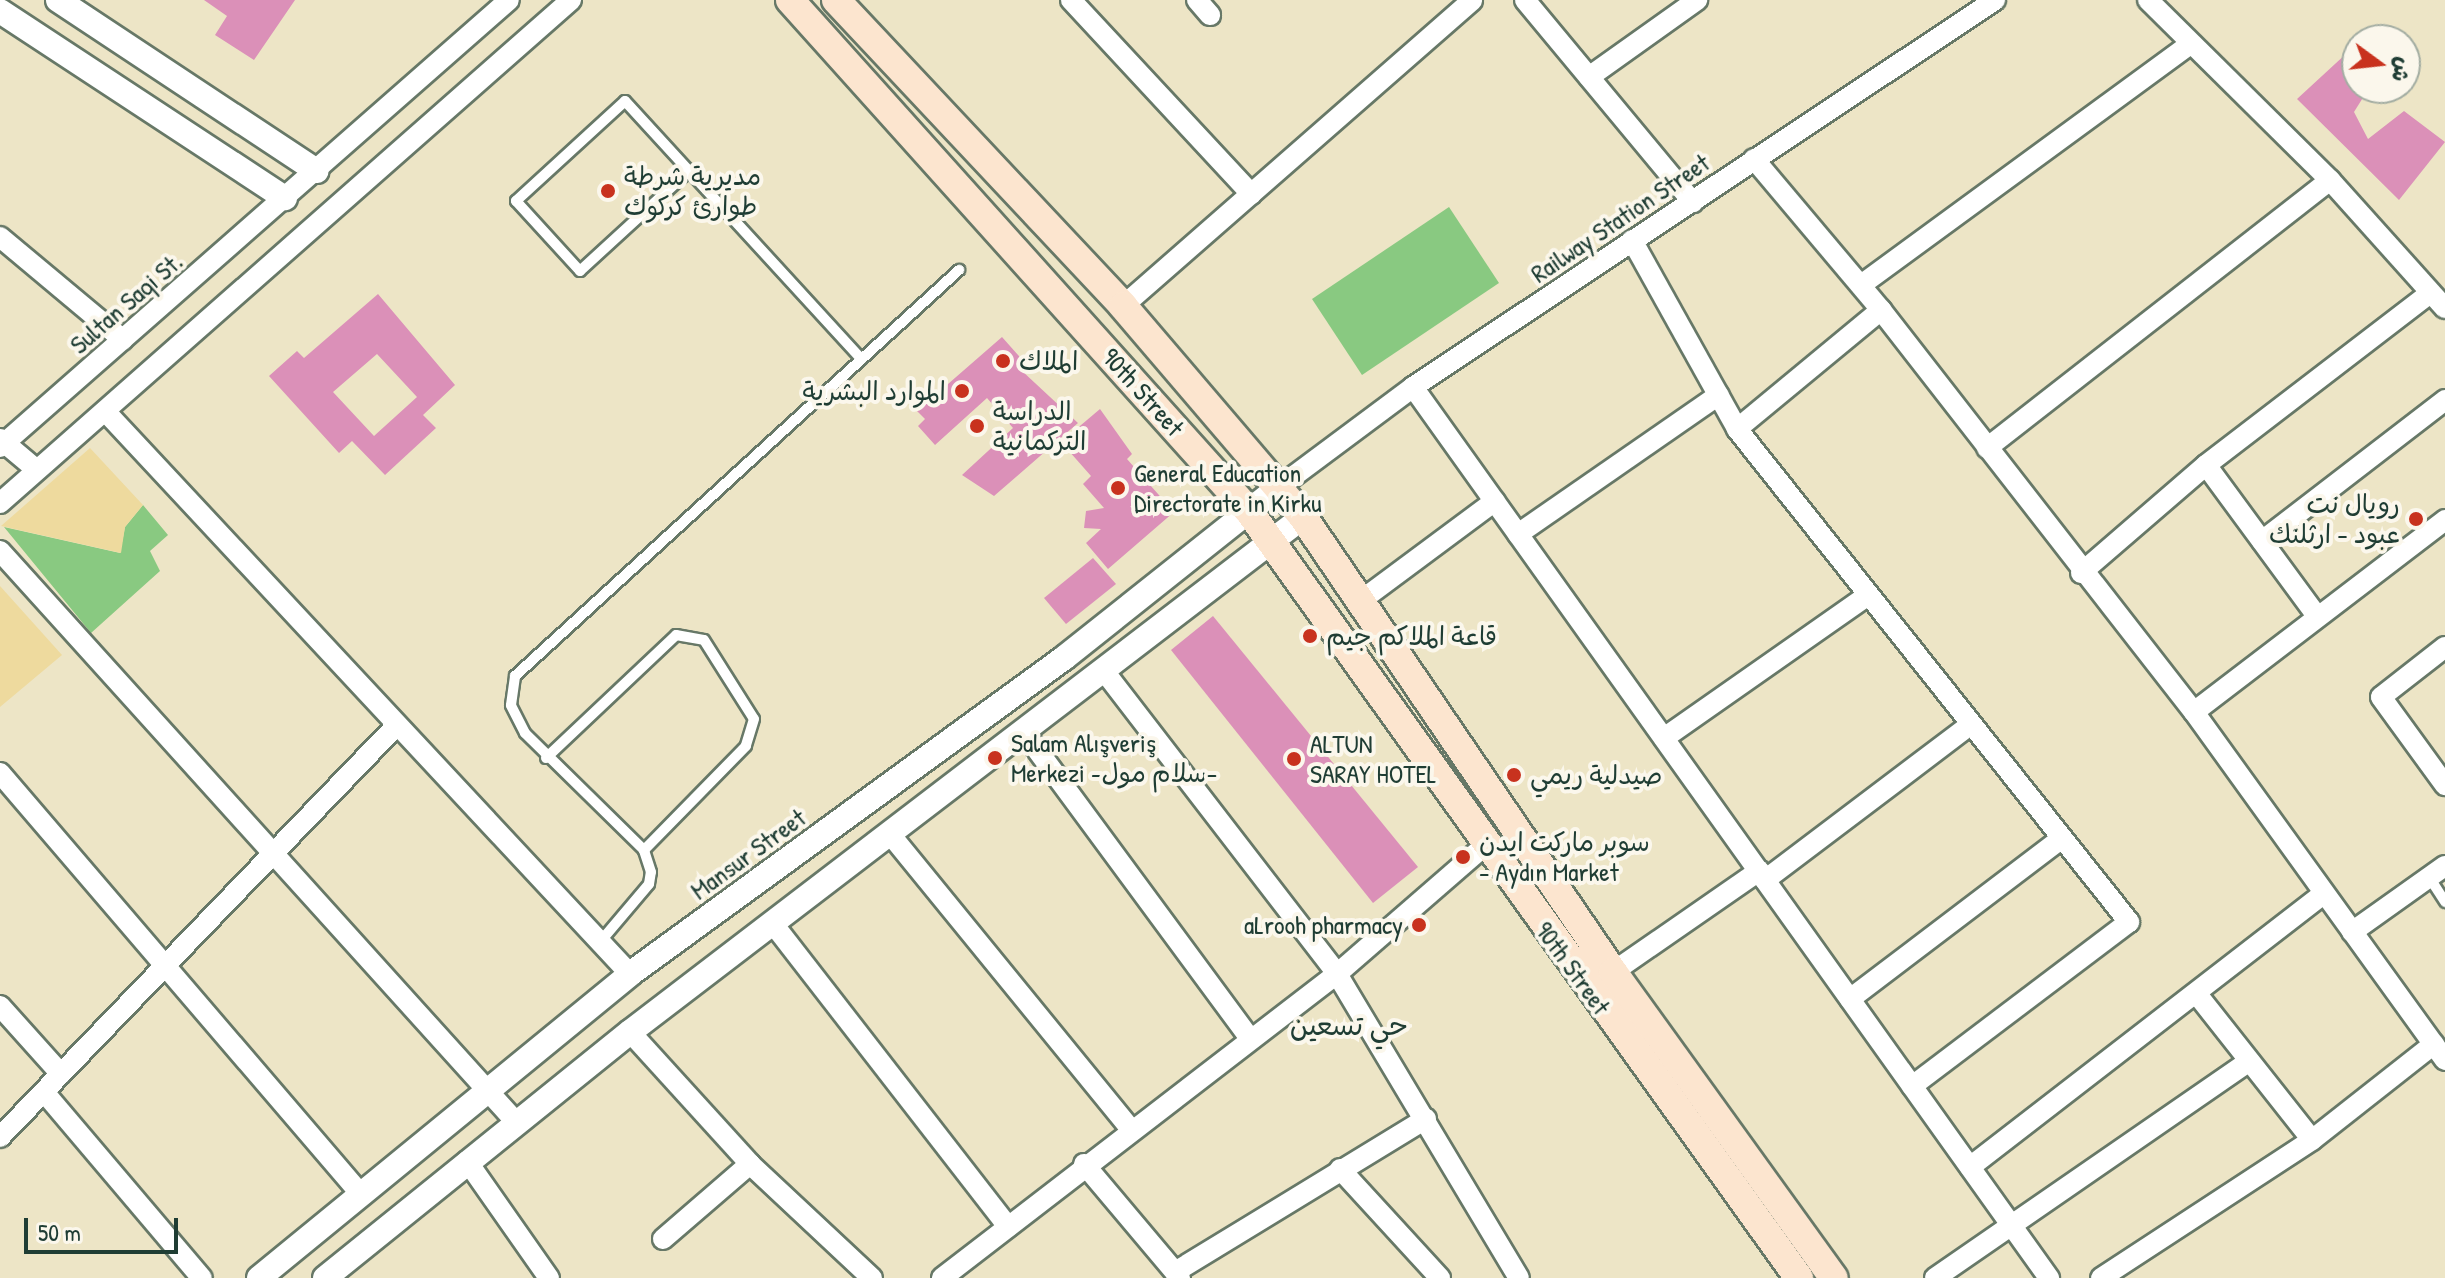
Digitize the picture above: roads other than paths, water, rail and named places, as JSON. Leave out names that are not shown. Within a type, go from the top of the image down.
[{"type":"main road","name":"90th Street","points":[[790,0],[1273,540],[1484,846],[1794,1276]]},
{"type":"main road","name":"90th Street","points":[[836,0],[1123,306],[1303,517],[1363,599],[1613,972],[1834,1278]]},
{"type":"street","points":[[58,0],[316,171]]},
{"type":"street","name":"Sultan Saqi St.","points":[[2,443],[509,0]]},
{"type":"street","points":[[0,503],[571,0]]},
{"type":"street","points":[[1071,0],[1251,194]]},
{"type":"street","points":[[1123,306],[1472,0]]},
{"type":"street","points":[[1525,0],[1693,202]]},
{"type":"street","points":[[1589,77],[1697,0]]},
{"type":"street","name":"Railway Station Street","points":[[1279,487],[1413,387],[1995,0]]},
{"type":"street","points":[[2148,0],[2330,180],[2445,308]]},
{"type":"street","points":[[2,16],[285,198]]},
{"type":"street","points":[[1861,285],[2190,44]]},
{"type":"street","points":[[1754,159],[1881,310],[2081,573],[2194,712],[2440,1052],[2101,1278]]},
{"type":"street","points":[[1987,448],[2330,180]]},
{"type":"street","points":[[0,237],[123,340]]},
{"type":"street","points":[[1632,240],[1737,429],[1967,727],[2129,922],[1912,1086]]},
{"type":"street","points":[[2081,573],[2206,465],[2430,293]]},
{"type":"street","points":[[1737,429],[1881,310]]},
{"type":"street","points":[[1413,387],[2049,1278]]},
{"type":"street","points":[[1518,534],[1719,395]]},
{"type":"street","points":[[2262,541],[2445,400]]},
{"type":"street","points":[[105,411],[395,727],[630,974]]},
{"type":"street","points":[[2,443],[37,470]]},
{"type":"street","points":[[2206,465],[2316,615]]},
{"type":"street","name":"Mansur Street","points":[[259,1278],[359,1192],[630,974],[1064,658],[1279,487]]},
{"type":"street","points":[[1363,599],[1495,501]]},
{"type":"street","points":[[325,1278],[630,1032],[774,925],[1303,517]]},
{"type":"street","points":[[2194,712],[2316,615],[2445,520]]},
{"type":"street","points":[[0,551],[516,1122]]},
{"type":"street","points":[[1664,738],[1867,596]]},
{"type":"street","points":[[2445,647],[2381,697],[2445,785]]},
{"type":"street","points":[[1104,671],[1337,974],[1519,1278]]},
{"type":"street","points":[[0,1137],[395,727]]},
{"type":"street","points":[[1613,972],[1762,876],[1967,727]]},
{"type":"street","points":[[1024,732],[1250,1038]]},
{"type":"street","points":[[0,773],[359,1192]]},
{"type":"street","points":[[890,834],[1131,1129]]},
{"type":"street","points":[[1850,999],[2061,839]]},
{"type":"street","points":[[943,1278],[1084,1164],[1337,974],[1484,846]]},
{"type":"street","points":[[2352,932],[2437,872]]},
{"type":"street","points":[[1970,1167],[2323,894]]},
{"type":"street","points":[[774,925],[1008,1227]]},
{"type":"street","points":[[2196,993],[2312,1140]]},
{"type":"street","points":[[2,1013],[61,1074]]},
{"type":"street","points":[[630,1032],[750,1164],[872,1278]]},
{"type":"street","points":[[1935,1278],[2010,1222],[2249,1061]]},
{"type":"street","points":[[44,1092],[202,1278]]},
{"type":"street","points":[[1084,1164],[1178,1275],[1340,1169],[1426,1119]]},
{"type":"street","points":[[467,1161],[549,1278]]},
{"type":"street","points":[[663,1239],[750,1164]]},
{"type":"street","points":[[1340,1169],[1440,1278]]},
{"type":"lane","points":[[689,171],[580,271],[516,201],[625,101],[861,359]]},
{"type":"lane","points":[[600,942],[649,884],[644,850],[546,758],[511,705],[515,676],[959,270]]},
{"type":"lane","points":[[546,758],[676,635],[704,640],[754,719],[746,746],[644,850]]},
{"type":"lane","points":[[2437,872],[2445,902]]},
{"type":"place","name":"مديرية شرطة طوارئ كركوك","points":[[608,191]]},
{"type":"place","name":"الملاك","points":[[1003,361]]},
{"type":"place","name":"الموارد البشرية","points":[[962,391]]},
{"type":"place","name":"الدراسة التركمانية","points":[[977,426]]},
{"type":"place","name":"General Education Directorate in Kirku","points":[[1118,488]]},
{"type":"place","name":"رويال نت عبود - ارثلنك","points":[[2416,519]]},
{"type":"place","name":"قاعة الملاكم جيم","points":[[1310,636]]},
{"type":"place","name":"Salam Alışveriş Merkezi -سلام مول-","points":[[995,758]]},
{"type":"place","name":"ALTUN SARAY HOTEL","points":[[1294,759]]},
{"type":"place","name":"صيدلية ريمي","points":[[1514,775]]},
{"type":"place","name":"سوبر ماركت ايدن - Aydın Market","points":[[1463,857]]},
{"type":"place","name":"aLrooh pharmacy","points":[[1419,925]]},
{"type":"district","name":"حي تسعين","points":[[1349,1025]]}]
